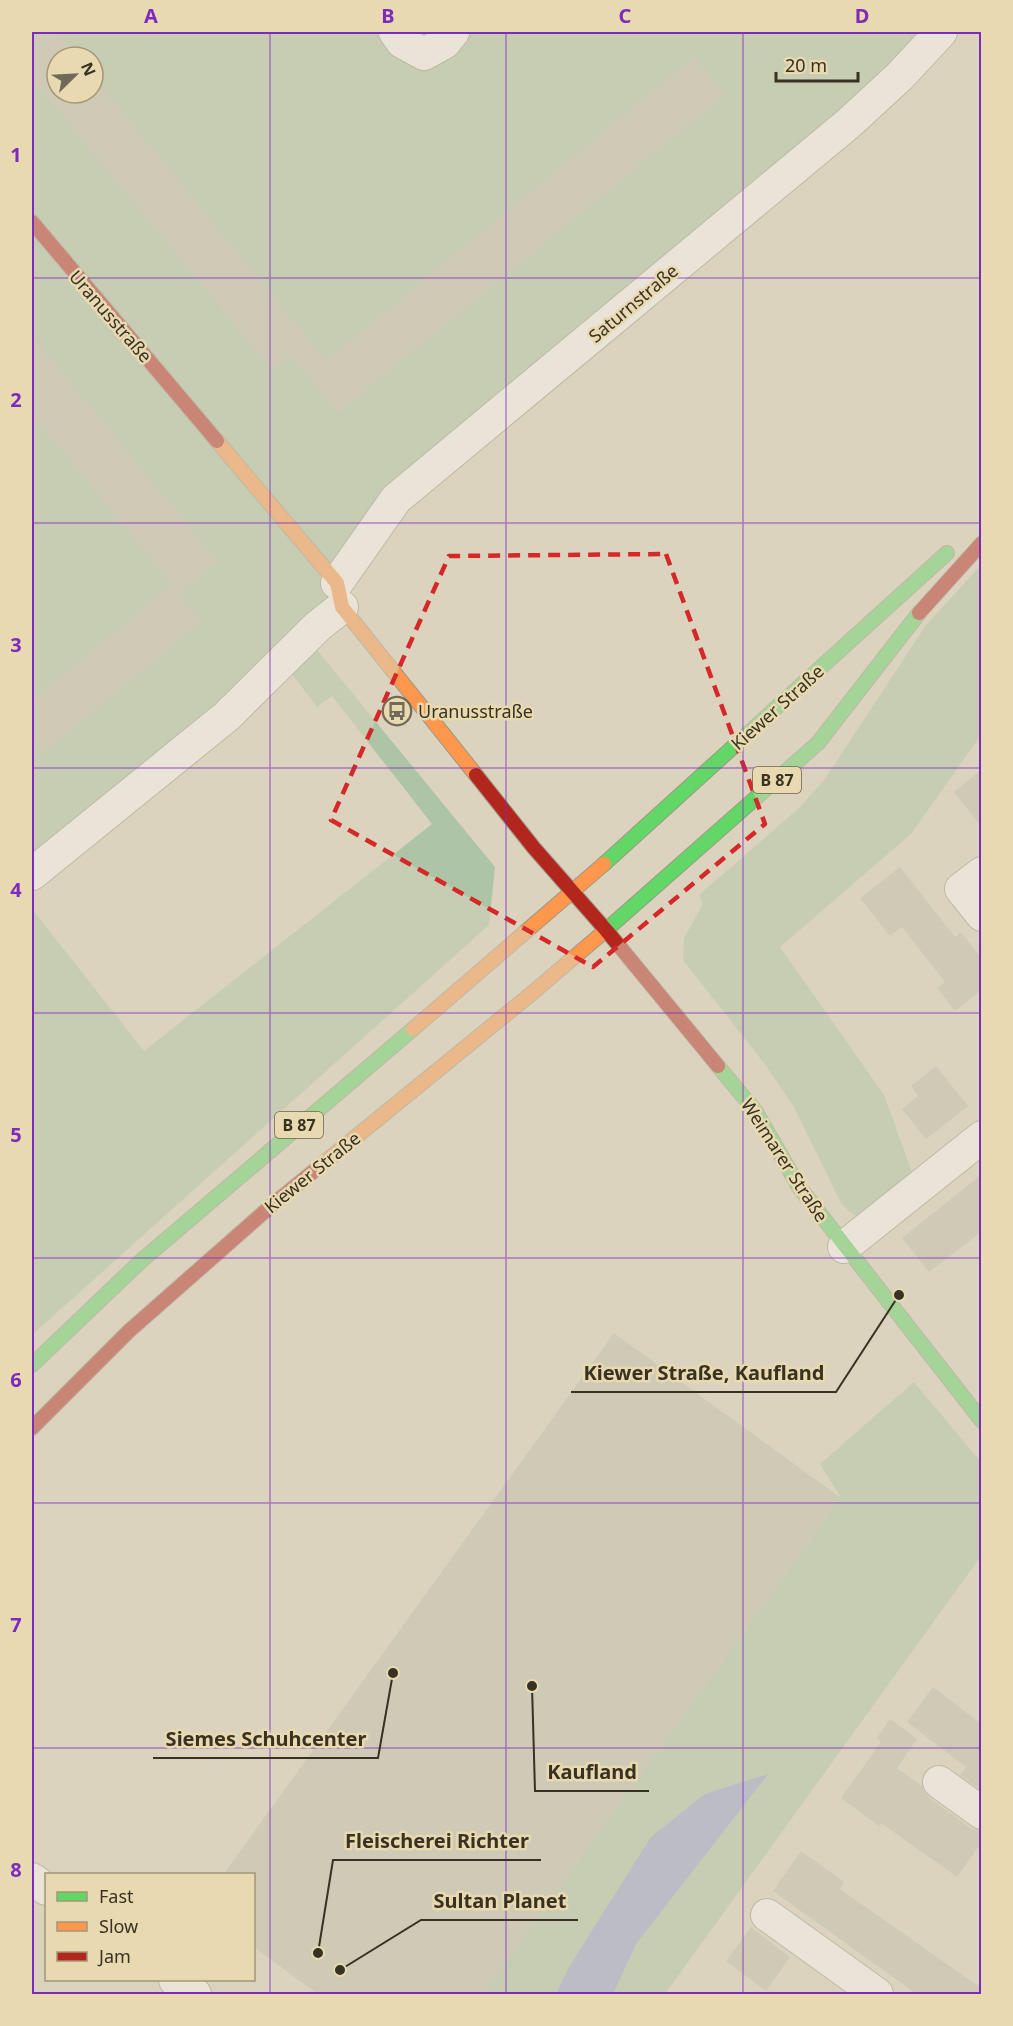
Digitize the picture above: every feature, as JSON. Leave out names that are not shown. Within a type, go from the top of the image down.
[{"type":"main road","name":"Uranusstraße","points":[[32,222],[339,595],[534,848],[573,892]]},
{"type":"main road","name":"Kiewer Straße","points":[[32,1428],[129,1330],[271,1206],[531,994],[818,743],[930,599],[981,543]]},
{"type":"main road","name":"Kiewer Straße","points":[[32,1365],[141,1261],[573,892],[956,545]]},
{"type":"main road","points":[[573,892],[606,930]]},
{"type":"main road","name":"Weimarer Straße","points":[[606,930],[756,1112],[799,1187],[981,1421]]},
{"type":"street","points":[[394,32],[402,42],[424,54],[444,43],[453,32]]},
{"type":"street","name":"Saturnstraße","points":[[339,595],[396,500],[849,123],[900,76],[941,32]]},
{"type":"street","points":[[32,874],[227,716],[318,626],[339,595]]},
{"type":"street","points":[[981,873],[961,889],[981,915]]},
{"type":"street","points":[[844,1247],[981,1137]]},
{"type":"street","points":[[939,1782],[981,1813]]},
{"type":"street","points":[[32,1879],[45,1888]]},
{"type":"street","points":[[767,1915],[878,1995]]},
{"type":"street","points":[[176,1981],[195,1995]]},
{"type":"highlighted area","points":[[666,554],[765,824],[593,967],[331,820],[449,556]]},
{"type":"green space","points":[[32,32],[934,32],[396,499],[342,607],[32,874]]},
{"type":"green space","points":[[981,565],[981,735],[911,834],[780,947],[884,1095],[913,1175],[858,1218],[842,1205],[794,1107],[764,1063],[683,960],[684,938],[703,904],[699,895],[799,808],[825,779],[926,625]]},
{"type":"green space","points":[[317,650],[495,867],[489,925],[32,1335],[32,909],[144,1051],[432,824],[332,696],[317,707],[292,674]]},
{"type":"green space","points":[[914,1382],[981,1462],[981,1556],[665,1994],[483,1994],[841,1498],[820,1464]]},
{"type":"water","points":[[768,1774],[636,1944],[613,1994],[556,1994],[569,1967],[651,1837],[705,1794]]},
{"type":"building","points":[[32,32],[57,32],[68,45],[45,45],[45,96],[32,80]]},
{"type":"building","points":[[694,56],[726,95],[338,414],[290,356],[272,371],[53,105],[105,105],[105,90],[326,360]]},
{"type":"building","points":[[32,335],[219,562],[180,594],[177,591],[203,622],[43,754],[32,740],[32,700],[171,584],[32,415]]},
{"type":"building","points":[[981,770],[981,826],[954,792]]},
{"type":"building","points":[[900,867],[955,937],[961,932],[981,958],[981,990],[955,1011],[937,988],[945,982],[902,927],[890,936],[860,898]]},
{"type":"building","points":[[936,1066],[968,1106],[926,1139],[902,1109],[918,1096],[911,1086]]},
{"type":"building","points":[[981,1175],[981,1232],[929,1272],[902,1238]]},
{"type":"building","points":[[614,1333],[841,1498],[483,1995],[319,1995],[255,1948],[255,1873],[224,1873]]},
{"type":"building","points":[[933,1687],[981,1724],[981,1790],[960,1775],[966,1767],[907,1722]]},
{"type":"building","points":[[890,1719],[917,1739],[897,1768],[922,1786],[928,1797],[971,1828],[981,1831],[981,1843],[957,1877],[881,1823],[879,1826],[841,1798],[881,1742],[877,1738]]},
{"type":"building","points":[[801,1851],[844,1882],[840,1889],[981,1988],[981,1995],[918,1995],[773,1891]]},
{"type":"building","points":[[751,1927],[790,1957],[766,1991],[726,1961]]},
{"type":"traffic: fast","points":[[604,864],[947,553]]},
{"type":"traffic: fast","points":[[606,930],[818,743],[919,613]]},
{"type":"traffic: fast","points":[[32,1365],[141,1261],[413,1029]]},
{"type":"traffic: fast","points":[[718,1066],[756,1112],[799,1187],[982,1421]]},
{"type":"traffic: slow","points":[[217,441],[337,583],[342,607],[476,775]]},
{"type":"traffic: slow","points":[[413,1029],[604,864]]},
{"type":"traffic: slow","points":[[325,1162],[606,930]]},
{"type":"traffic: jam","points":[[32,222],[217,441]]},
{"type":"traffic: jam","points":[[919,613],[982,543]]},
{"type":"traffic: jam","points":[[476,775],[534,848],[606,930],[718,1066]]},
{"type":"traffic: jam","points":[[32,1428],[129,1331],[271,1206],[325,1162]]},
{"type":"place","name":"Uranusstraße","points":[[397,711]]},
{"type":"place","name":"Kiewer Straße, Kaufland","points":[[899,1295]]},
{"type":"place","name":"Siemes Schuhcenter","points":[[393,1673]]},
{"type":"place","name":"Kaufland","points":[[532,1686]]},
{"type":"place","name":"Fleischerei Richter","points":[[318,1953]]},
{"type":"place","name":"Sultan Planet","points":[[340,1970]]}]
